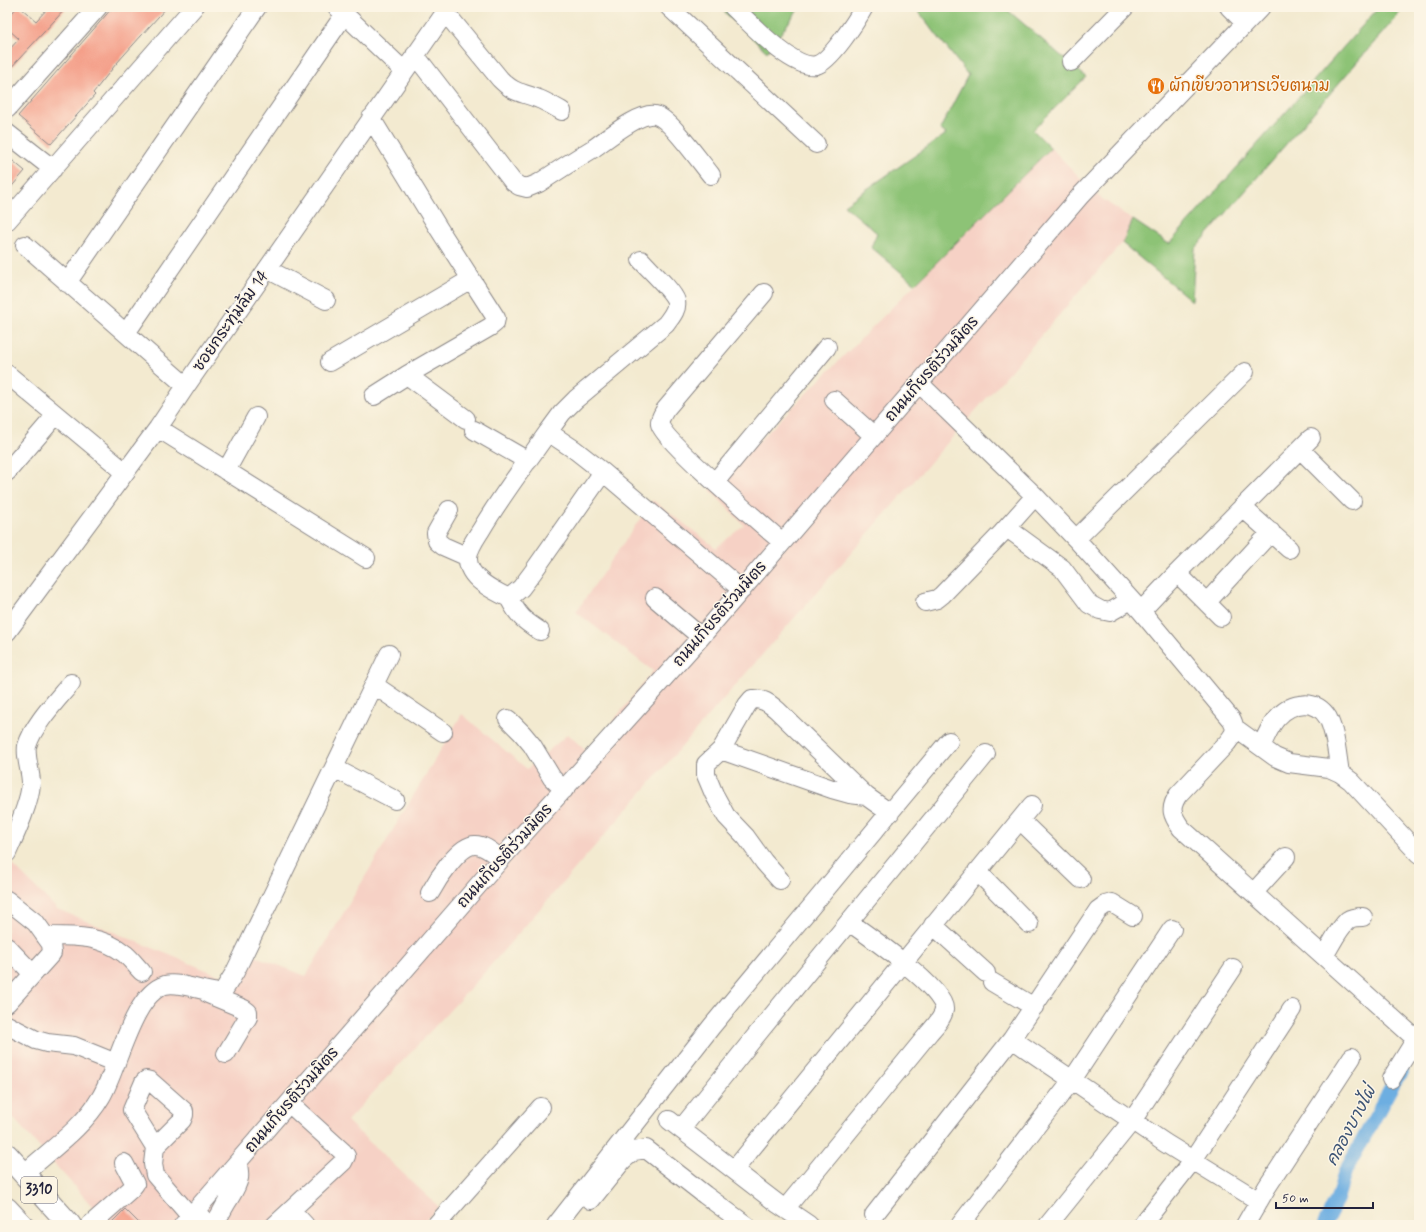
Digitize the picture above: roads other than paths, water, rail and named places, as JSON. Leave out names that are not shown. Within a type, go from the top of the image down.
[{"type":"main road","name":"3310","points":[[7,1155],[70,1225]]},
{"type":"main road","name":"3310","points":[[7,1209],[22,1225]]},
{"type":"street","points":[[7,109],[98,7]]},
{"type":"street","points":[[7,221],[194,7]]},
{"type":"street","points":[[68,284],[257,7]]},
{"type":"street","points":[[669,7],[816,144]]},
{"type":"street","points":[[733,7],[785,55],[797,62],[809,66],[817,65],[838,46],[864,7]]},
{"type":"street","points":[[1071,62],[1125,7]]},
{"type":"street","points":[[1229,7],[1245,23]]},
{"type":"street","name":"ถนนเกียรติร่วมมิตร","points":[[191,1219],[238,1162],[501,859],[742,590],[1081,195],[1262,7]]},
{"type":"street","points":[[447,10],[500,79],[510,89],[546,102],[562,111]]},
{"type":"street","name":"ซอยกระทุ่มล้ม 14","points":[[7,632],[158,428],[447,10]]},
{"type":"street","points":[[126,333],[340,11],[404,72]]},
{"type":"street","points":[[415,55],[513,182],[519,186],[527,188],[539,183],[628,124],[644,116],[655,115],[663,119],[672,127],[711,175]]},
{"type":"street","points":[[372,118],[496,318],[495,323],[490,327],[374,396]]},
{"type":"street","points":[[7,133],[52,169]]},
{"type":"street","points":[[24,245],[186,386]]},
{"type":"street","points":[[540,631],[518,614],[509,598],[480,581],[470,570],[468,557],[473,543],[490,515],[562,413],[576,399],[666,324],[675,312],[676,302],[671,293],[641,260]]},
{"type":"street","points":[[267,269],[326,300]]},
{"type":"street","points":[[330,362],[471,279]]},
{"type":"street","points":[[764,293],[665,410],[660,424],[664,432],[715,482],[782,542]]},
{"type":"street","points":[[715,482],[827,347]]},
{"type":"street","points":[[1076,539],[1245,372]]},
{"type":"street","points":[[7,374],[125,472]]},
{"type":"street","points":[[407,375],[470,425],[528,460]]},
{"type":"street","points":[[919,383],[1035,496],[1076,539],[1136,606],[1232,720],[1235,728],[1275,757],[1289,763],[1329,768],[1340,772],[1419,854]]},
{"type":"street","points":[[834,400],[874,436]]},
{"type":"street","points":[[7,472],[56,415]]},
{"type":"street","points":[[226,471],[256,417]]},
{"type":"street","points":[[158,428],[366,558]]},
{"type":"street","points":[[548,432],[576,450],[742,590]]},
{"type":"street","points":[[1006,528],[1062,568],[1089,604],[1100,610],[1110,612],[1136,606],[1177,573],[1305,444],[1352,501]]},
{"type":"street","points":[[509,598],[521,588],[533,572],[603,472]]},
{"type":"street","points":[[925,602],[937,599],[942,595],[1035,496]]},
{"type":"street","points":[[1242,507],[1288,549]]},
{"type":"street","points":[[449,510],[436,533],[437,541],[443,546],[468,557]]},
{"type":"street","points":[[1207,602],[1271,532]]},
{"type":"street","points":[[1177,573],[1221,617]]},
{"type":"street","points":[[655,598],[701,637]]},
{"type":"street","points":[[24,1174],[78,1126],[93,1110],[102,1095],[136,1015],[144,1001],[153,991],[166,985],[178,985],[202,991],[222,993],[227,987],[389,654]]},
{"type":"street","points":[[7,853],[27,801],[31,785],[27,747],[35,730],[46,713],[71,683]]},
{"type":"street","points":[[374,685],[443,732]]},
{"type":"street","points":[[780,880],[764,862],[746,837],[726,816],[706,775],[706,764],[721,750],[752,699],[758,698],[768,702],[866,796],[890,813]]},
{"type":"street","points":[[1261,746],[1278,716],[1290,708],[1302,704],[1311,704],[1321,709],[1328,719],[1333,733],[1340,772]]},
{"type":"street","points":[[508,719],[527,739],[552,778],[564,790]]},
{"type":"street","points":[[1235,728],[1227,743],[1178,795],[1173,803],[1174,818],[1181,828],[1324,956],[1417,1036],[1391,1079]]},
{"type":"street","points":[[556,1225],[712,1026],[840,870],[890,813],[949,741]]},
{"type":"street","points":[[721,750],[832,789],[850,794],[866,796]]},
{"type":"street","points":[[809,1225],[785,1209],[675,1125],[849,922],[986,754]]},
{"type":"street","points":[[334,768],[395,800]]},
{"type":"street","points":[[734,1170],[1032,805]]},
{"type":"street","points":[[1020,820],[1081,879]]},
{"type":"street","points":[[430,893],[437,879],[467,846],[483,846],[501,859]]},
{"type":"street","points":[[1254,892],[1286,857]]},
{"type":"street","points":[[977,871],[1029,924]]},
{"type":"street","points":[[7,900],[36,923],[51,944],[52,953],[7,1003]]},
{"type":"street","points":[[874,1215],[1012,1039],[1098,910],[1104,905],[1112,903],[1133,916]]},
{"type":"street","points":[[1324,956],[1348,920],[1356,917],[1363,917]]},
{"type":"street","points":[[785,1209],[915,1052],[940,1018],[944,1010],[943,1004],[930,985],[903,962],[849,922]]},
{"type":"street","points":[[933,925],[989,978],[1034,1007]]},
{"type":"street","points":[[960,1225],[1072,1080],[1172,930]]},
{"type":"street","points":[[45,936],[80,936],[104,942],[125,954],[142,972]]},
{"type":"street","points":[[7,947],[33,974]]},
{"type":"street","points":[[1048,1225],[1132,1121],[1234,968]]},
{"type":"street","points":[[202,991],[248,1012],[248,1017],[226,1054]]},
{"type":"street","points":[[1142,1225],[1193,1160],[1292,1009]]},
{"type":"street","points":[[7,1025],[36,1040],[47,1043],[74,1046],[116,1063]]},
{"type":"street","points":[[1012,1039],[1132,1121],[1259,1201]]},
{"type":"street","points":[[1246,1225],[1259,1201],[1352,1058]]},
{"type":"street","points":[[275,1225],[343,1162],[346,1156],[289,1103]]},
{"type":"street","points":[[436,1225],[541,1107]]},
{"type":"street","points":[[155,1146],[152,1164],[155,1175],[191,1219]]},
{"type":"street","points":[[570,1225],[623,1160],[634,1151],[646,1149],[704,1195],[746,1225]]},
{"type":"street","points":[[90,1225],[131,1189],[134,1184],[124,1163]]},
{"type":"street","points":[[291,1210],[305,1225]]},
{"type":"waterway","name":"คลองบางไผ่","points":[[1324,1225],[1337,1199],[1345,1172],[1396,1079],[1402,1072]]},
{"type":"place","name":"ผักเขียวอาหารเวียตนาม","points":[[1156,86]]}]
